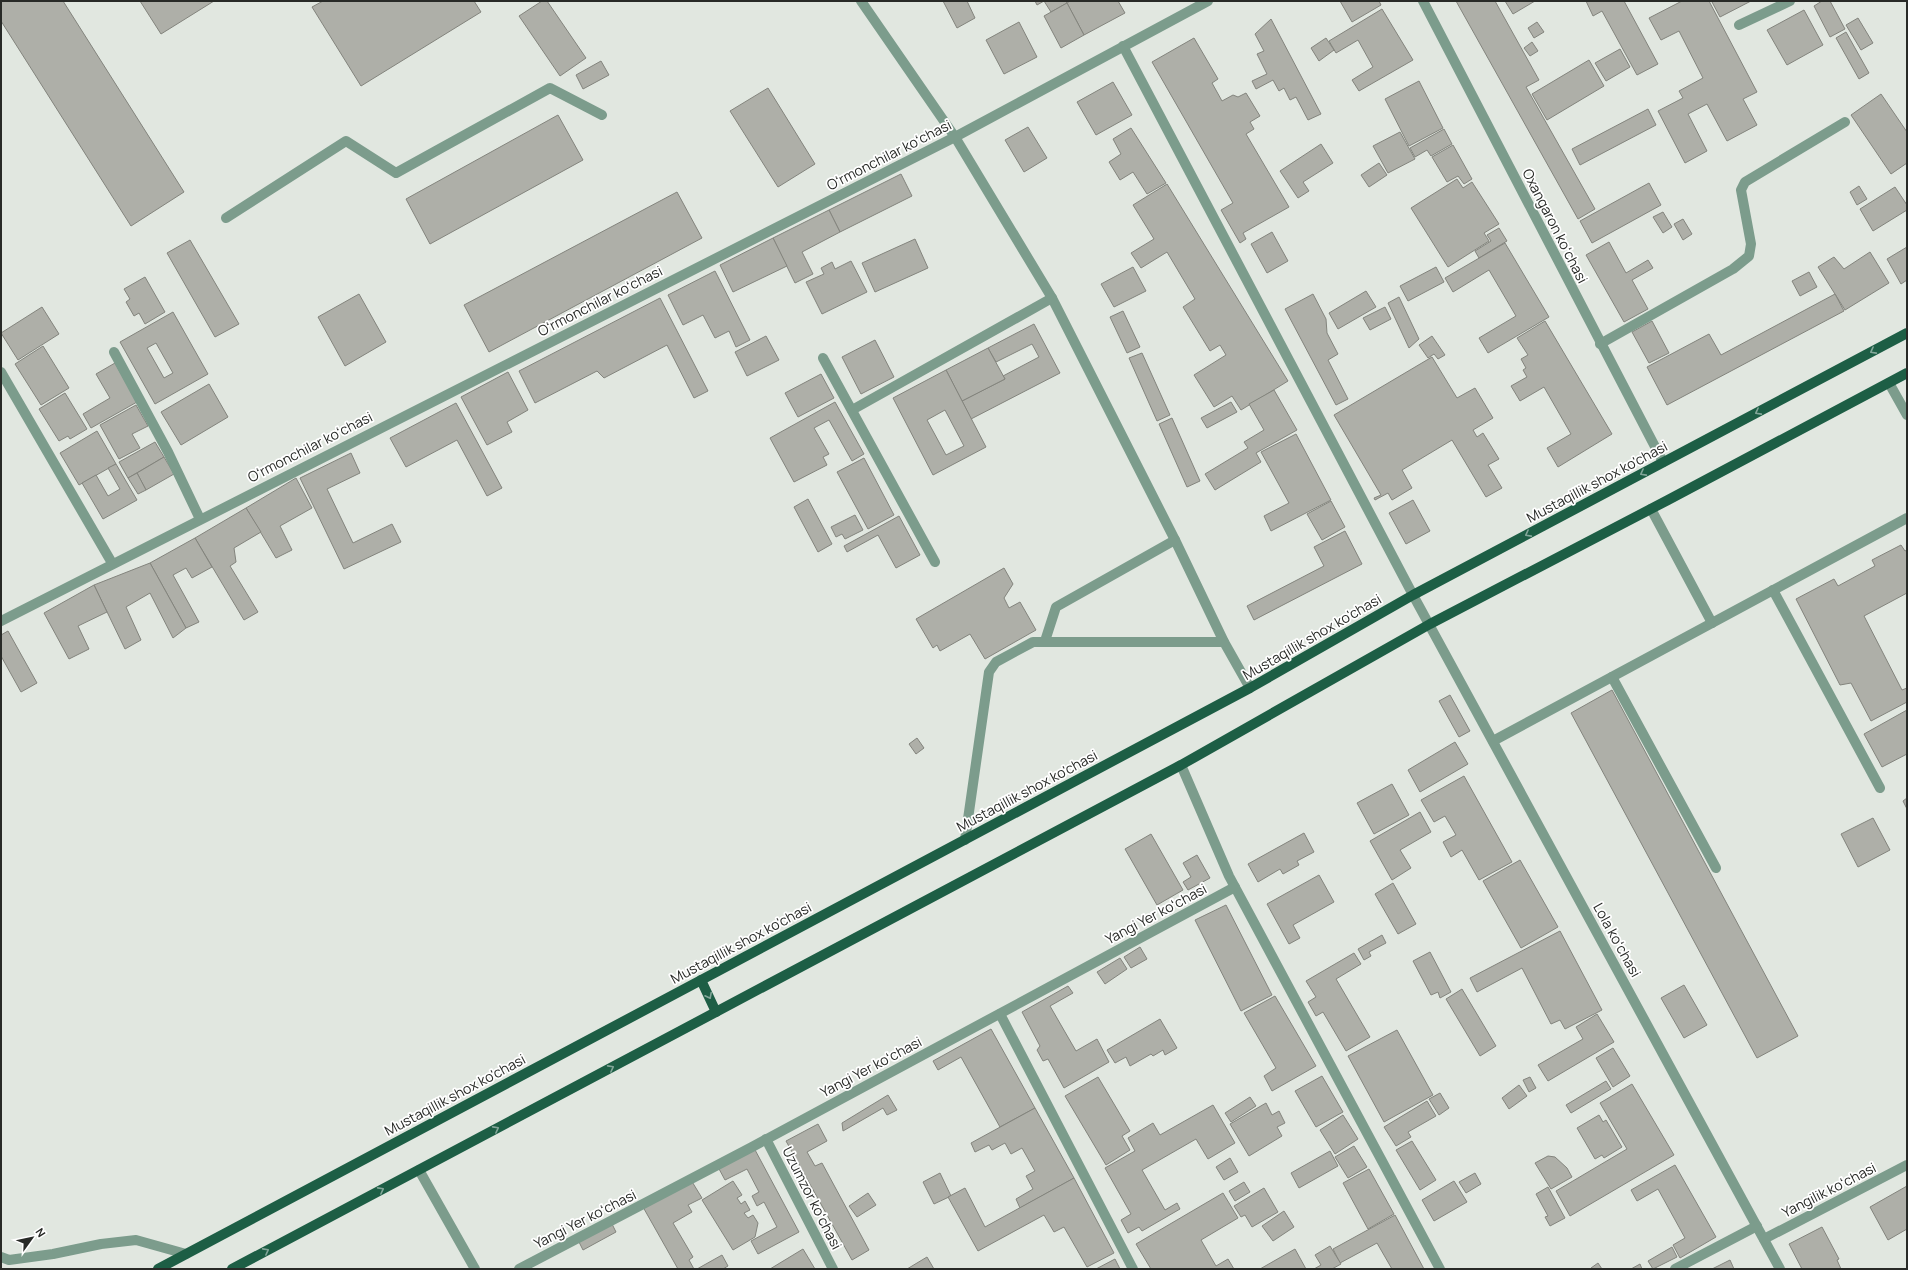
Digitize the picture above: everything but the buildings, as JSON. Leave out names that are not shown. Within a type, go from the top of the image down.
[{"type":"main road","name":"Mustaqillik shox ko'chasi","points":[[158,1269],[1250,688],[1413,595],[1907,333]]},
{"type":"main road","points":[[232,1269],[1181,765],[1430,624],[1651,510],[1907,373]]},
{"type":"main road","points":[[701,980],[716,1012]]},
{"type":"street","points":[[861,1],[955,138],[1052,298],[1176,540],[1224,642],[1250,688]]},
{"type":"street","name":"Oʻrmonchilar koʻchasi","points":[[1,621],[200,518],[955,138],[1208,1]]},
{"type":"street","name":"Oxangaron koʻchasi","points":[[1423,1],[1600,344],[1663,462]]},
{"type":"street","points":[[1739,25],[1790,1]]},
{"type":"street","name":"Lola koʻchasi","points":[[1123,46],[1413,595],[1780,1269]]},
{"type":"street","points":[[226,218],[346,141],[396,173],[550,88],[602,115]]},
{"type":"street","points":[[1600,344],[1733,269],[1749,256],[1751,244],[1741,190],[1745,182],[1845,122]]},
{"type":"street","points":[[852,410],[1052,298]]},
{"type":"street","points":[[114,352],[168,452],[200,518]]},
{"type":"street","points":[[822,358],[935,562]]},
{"type":"street","points":[[1,372],[112,563]]},
{"type":"street","points":[[1889,383],[1907,415]]},
{"type":"street","points":[[1651,510],[1712,623]]},
{"type":"street","points":[[1493,741],[1907,518]]},
{"type":"street","points":[[1045,641],[1056,606],[1176,540]]},
{"type":"street","points":[[1773,590],[1880,788]]},
{"type":"street","points":[[965,840],[989,672],[996,662],[1033,642],[1224,642]]},
{"type":"street","points":[[1612,677],[1716,868]]},
{"type":"street","points":[[1181,765],[1235,887],[1440,1269]]},
{"type":"street","name":"Yangi Yer koʻchasi","points":[[519,1269],[766,1139],[1235,887]]},
{"type":"street","points":[[1000,1014],[1133,1269]]},
{"type":"street","name":"Uzumzor koʻchasi","points":[[766,1139],[833,1269]]},
{"type":"street","name":"Yangilik koʻchasi","points":[[1764,1239],[1907,1166]]},
{"type":"street","points":[[419,1170],[475,1269]]},
{"type":"street","points":[[1675,1269],[1757,1226]]},
{"type":"street","points":[[1,1257],[8,1260],[52,1254],[101,1244],[136,1240],[186,1254]]}]
